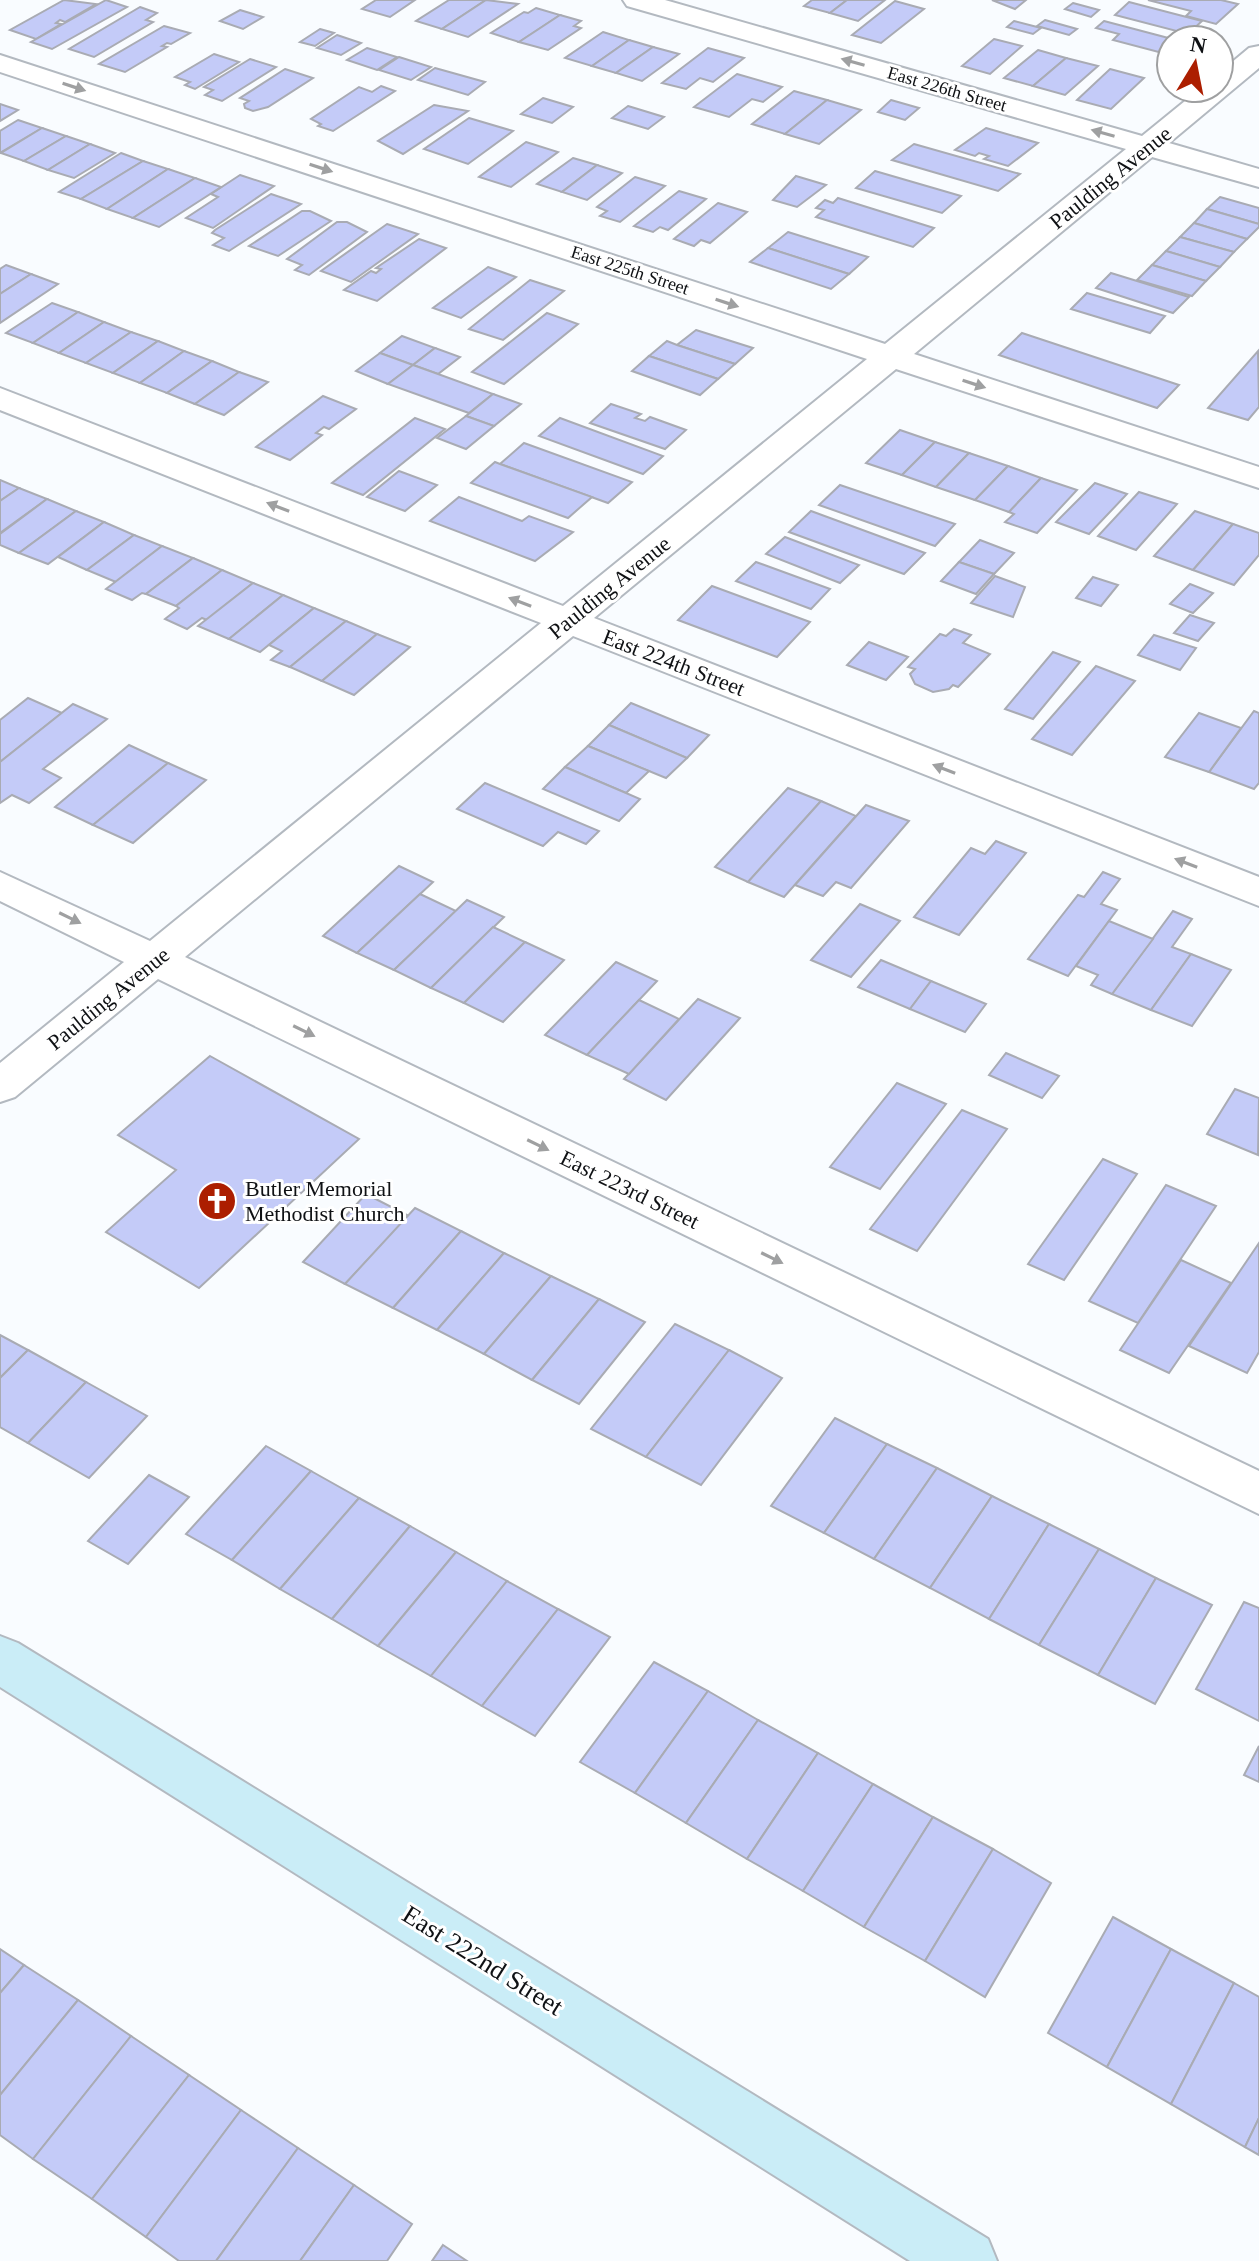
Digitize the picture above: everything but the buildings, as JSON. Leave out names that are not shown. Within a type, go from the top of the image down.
[{"type":"street","name":"East 226th Street","points":[[636,0],[1259,178]]},
{"type":"street","name":"Paulding Avenue","points":[[1235,74],[1259,54]]},
{"type":"street","name":"East 225th Street","points":[[0,63],[1259,478]]},
{"type":"street","name":"Paulding Avenue","points":[[0,1086],[1199,104]]},
{"type":"street","name":"East 224th Street","points":[[0,398],[1259,892]]},
{"type":"street","name":"East 223rd Street","points":[[0,885],[1259,1494]]},
{"type":"street","name":"East 222nd Street","points":[[0,1659],[966,2261]]},
{"type":"place","name":"Butler Memorial Methodist Church","points":[[217,1201]]}]
